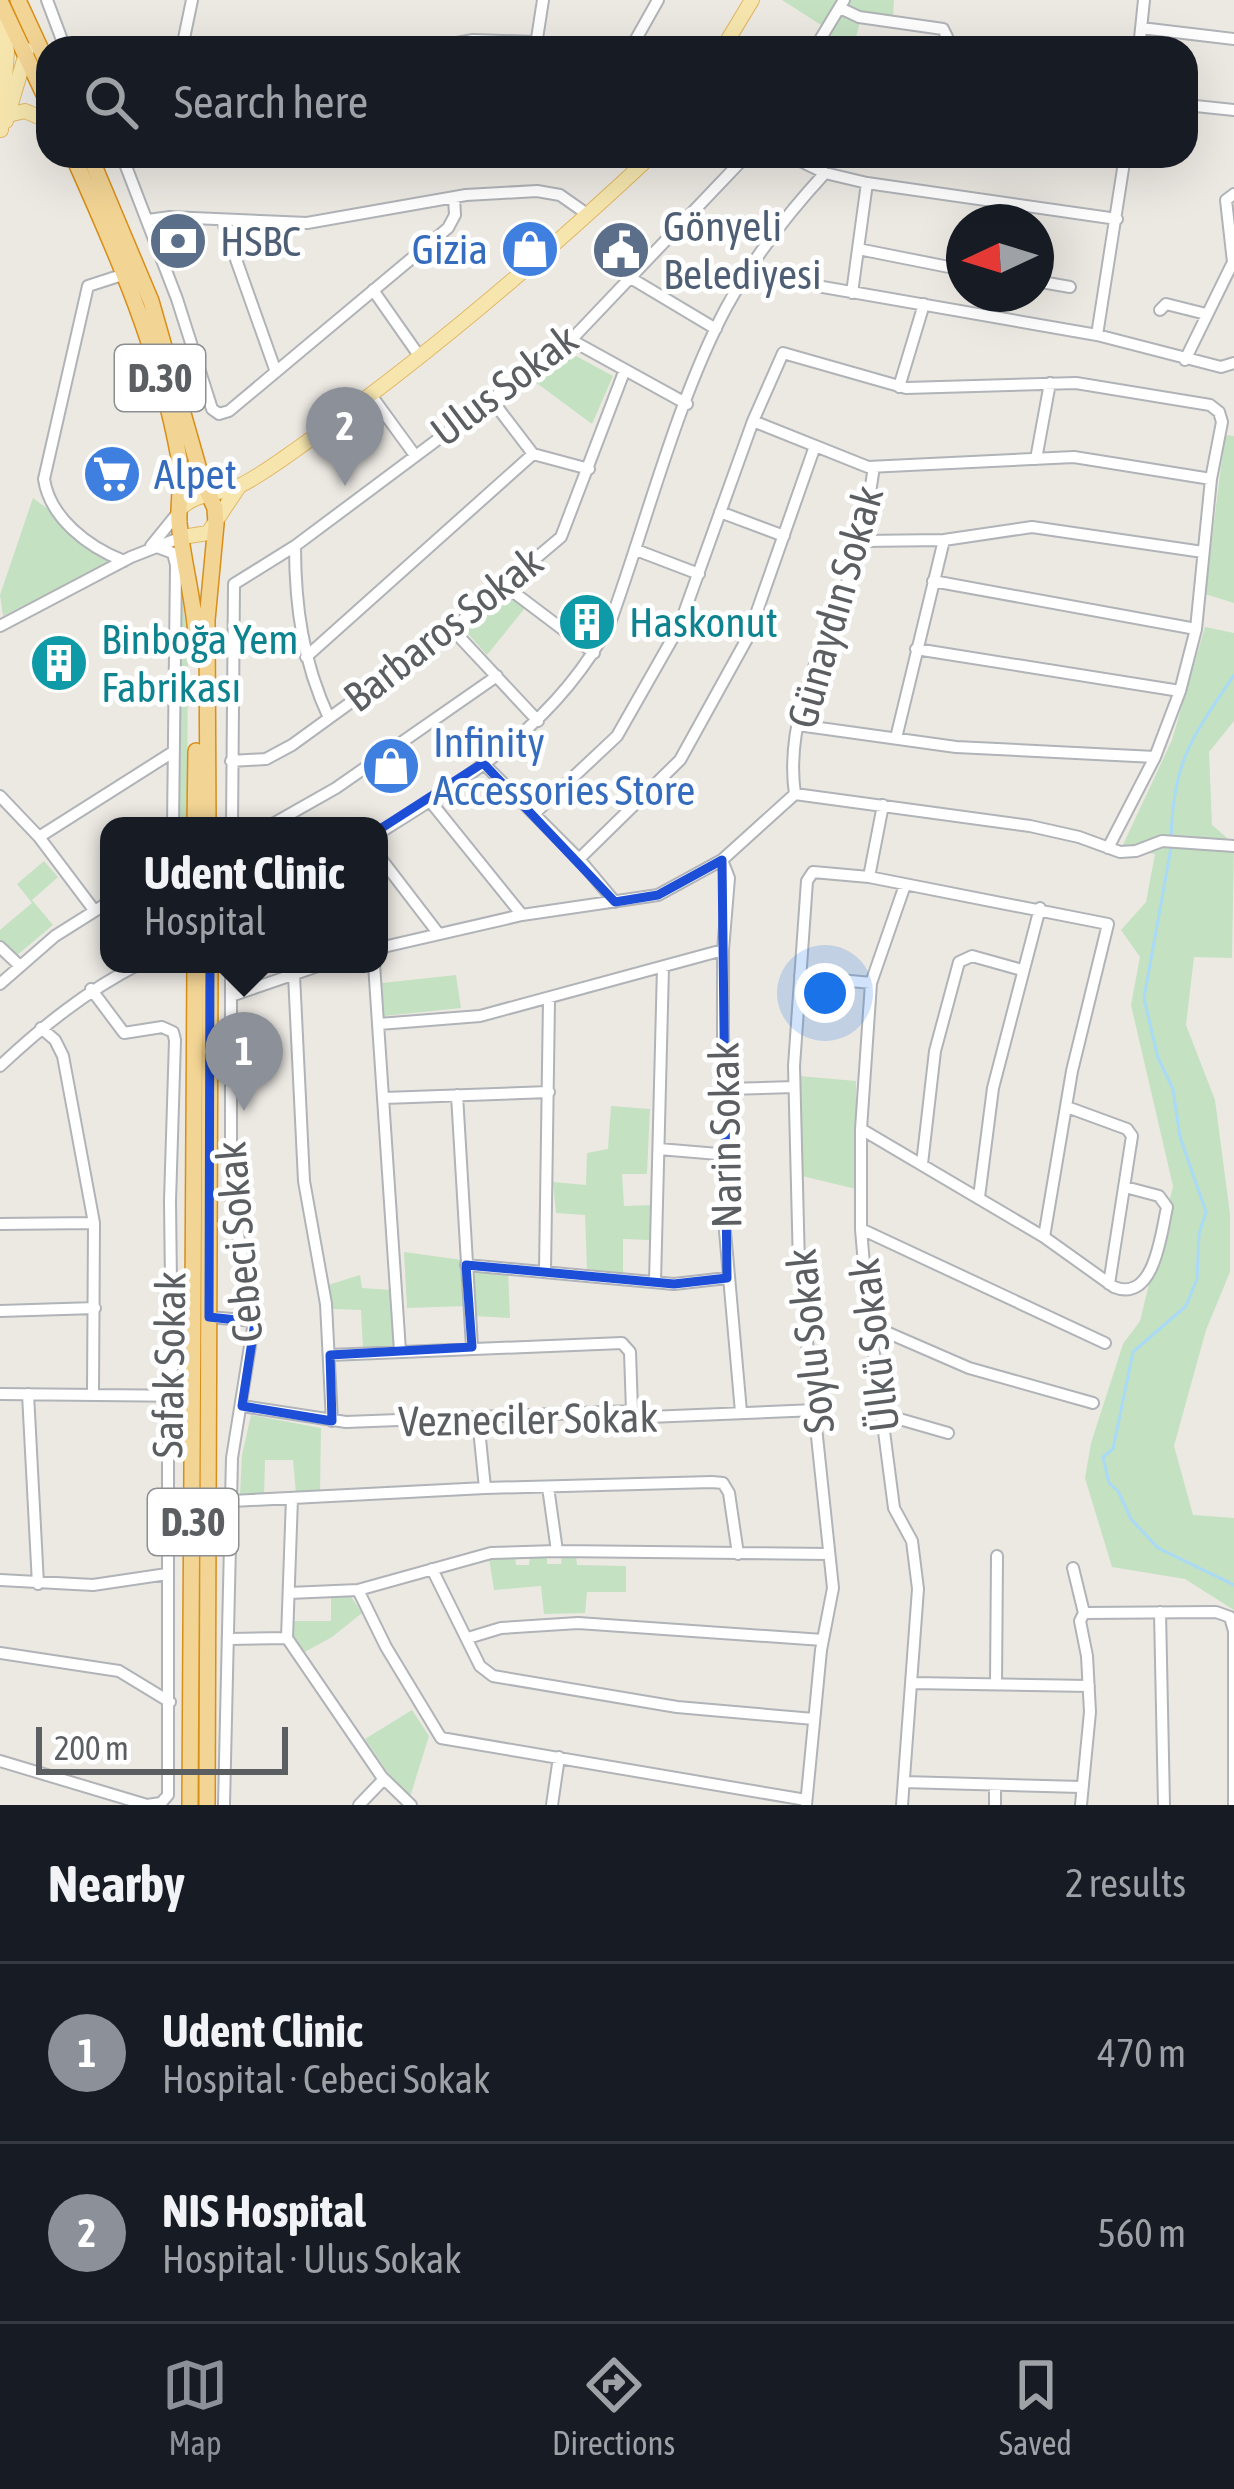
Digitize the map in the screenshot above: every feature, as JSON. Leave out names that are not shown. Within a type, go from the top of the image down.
[{"type":"highway","points":[[18,0],[36,39]]},
{"type":"highway","points":[[0,1],[36,78]]},
{"type":"highway","name":"D.30","points":[[78,168],[125,274],[158,368],[180,462],[182,537],[196,615],[196,817]]},
{"type":"highway","name":"D.30","points":[[95,168],[154,308],[216,524],[207,620],[208,817]]},
{"type":"highway","name":"D.30","points":[[190,1805],[195,973]]},
{"type":"highway","name":"D.30","points":[[207,1805],[210,973]]},
{"type":"main road","points":[[730,36],[752,0]]},
{"type":"main road","points":[[0,10],[7,52],[1,134]]},
{"type":"main road","points":[[1,134],[34,35]]},
{"type":"main road","points":[[8,115],[25,111],[36,116]]},
{"type":"main road","points":[[182,537],[201,536],[216,524],[241,485],[420,357],[540,259],[637,168]]},
{"type":"main road","points":[[180,509],[187,502],[241,485]]},
{"type":"street","points":[[47,0],[60,36]]},
{"type":"street","points":[[184,36],[192,0]]},
{"type":"street","points":[[537,36],[543,0]]},
{"type":"street","points":[[638,36],[658,0]]},
{"type":"street","points":[[1140,36],[1144,0]]},
{"type":"street","points":[[822,36],[842,4],[859,17],[943,29],[946,36]]},
{"type":"street","points":[[1141,28],[1234,39]]},
{"type":"street","points":[[1198,106],[1234,110]]},
{"type":"street","points":[[127,168],[177,299],[212,409],[221,414],[452,223],[454,197]]},
{"type":"street","name":"Ulus Sokak","points":[[231,761],[235,583],[296,546],[571,340],[734,168]]},
{"type":"street","points":[[815,168],[867,183],[1117,219]]},
{"type":"street","points":[[1097,335],[1123,168]]},
{"type":"street","points":[[388,827],[538,721],[560,700],[594,653],[610,623],[716,329],[748,274],[825,173]]},
{"type":"street","points":[[852,293],[867,183]]},
{"type":"street","points":[[148,220],[308,224],[454,197],[544,191],[564,197],[586,214]]},
{"type":"street","points":[[1185,360],[1233,261],[1226,200],[1234,194]]},
{"type":"street","points":[[222,220],[275,372]]},
{"type":"street","points":[[858,249],[946,266]]},
{"type":"street","points":[[124,561],[108,555],[61,518],[48,500],[46,467],[88,286],[125,274]]},
{"type":"street","points":[[748,274],[1097,335],[1185,360],[1227,365]]},
{"type":"street","points":[[628,277],[716,329]]},
{"type":"street","points":[[1054,284],[1070,287]]},
{"type":"street","points":[[373,290],[420,357]]},
{"type":"street","points":[[154,308],[177,299]]},
{"type":"street","points":[[899,387],[924,304]]},
{"type":"street","points":[[1160,310],[1166,304],[1206,314]]},
{"type":"street","points":[[571,340],[686,404]]},
{"type":"street","points":[[536,813],[621,731],[682,620],[753,422],[783,353],[899,387],[1051,383],[1130,390],[1210,404],[1219,412],[1222,422],[1211,479],[1196,629],[1180,691],[1155,757],[1108,848]]},
{"type":"street","name":"Barbaros Sokak","points":[[231,761],[272,757],[329,718],[452,629],[564,533],[624,372]]},
{"type":"street","points":[[1036,458],[1051,383]]},
{"type":"street","points":[[371,394],[414,454]]},
{"type":"street","points":[[491,399],[533,454],[589,469]]},
{"type":"street","points":[[753,422],[874,467],[1085,458],[1211,479]]},
{"type":"street","points":[[579,859],[677,766],[743,648],[815,446]]},
{"type":"street","points":[[306,657],[533,454]]},
{"type":"street","name":"Günaydın Sokak","points":[[795,794],[798,725],[861,542],[874,467]]},
{"type":"street","points":[[138,554],[159,539],[180,509]]},
{"type":"street","points":[[721,512],[784,536]]},
{"type":"street","points":[[861,542],[944,540],[1031,527],[1203,552]]},
{"type":"street","points":[[0,626],[138,554],[182,537]]},
{"type":"street","points":[[896,738],[944,540]]},
{"type":"street","points":[[296,546],[297,605],[306,657],[329,718]]},
{"type":"street","points":[[158,547],[173,553],[176,565],[173,817]]},
{"type":"street","points":[[636,550],[698,574]]},
{"type":"street","points":[[933,580],[1196,629]]},
{"type":"street","points":[[504,585],[594,653]]},
{"type":"street","points":[[452,629],[538,721]]},
{"type":"street","points":[[916,649],[1180,691]]},
{"type":"street","points":[[285,817],[336,788],[497,676]]},
{"type":"street","points":[[798,725],[956,747],[1155,757]]},
{"type":"street","points":[[39,837],[173,752]]},
{"type":"street","points":[[231,761],[232,817]]},
{"type":"street","points":[[482,763],[536,813],[615,902]]},
{"type":"street","points":[[388,946],[522,915],[658,896],[722,860],[795,794],[1030,826],[1129,853],[1162,842],[1234,846]]},
{"type":"street","points":[[0,796],[39,837],[94,910]]},
{"type":"street","points":[[430,801],[522,915]]},
{"type":"street","points":[[883,805],[869,877],[1104,921],[1109,928],[1082,1028],[1044,1237]]},
{"type":"street","name":"Narin Sokak","points":[[722,860],[729,878],[723,950],[730,1155],[724,1213],[741,1412]]},
{"type":"street","points":[[388,868],[438,933]]},
{"type":"street","name":"Soylu Sokak","points":[[806,1802],[832,1594],[799,1266],[794,1087],[800,976],[808,876],[817,871],[869,877]]},
{"type":"street","name":"Ülkü Sokak","points":[[902,1805],[918,1606],[916,1568],[912,1540],[894,1508],[882,1414],[862,1229],[861,1130],[871,983],[904,885]]},
{"type":"street","points":[[0,984],[100,907]]},
{"type":"street","points":[[979,1197],[993,1088],[1040,908]]},
{"type":"street","points":[[0,947],[20,966]]},
{"type":"street","points":[[380,1024],[480,1016],[723,950]]},
{"type":"street","points":[[922,1164],[935,1051],[958,962],[972,956],[1022,970]]},
{"type":"street","points":[[656,1282],[663,967]]},
{"type":"street","points":[[0,1066],[91,988],[121,973]]},
{"type":"street","name":"Cebeci Sokak","points":[[224,1805],[232,1445],[254,1321],[231,1197],[231,973]]},
{"type":"street","points":[[231,996],[299,973]]},
{"type":"street","points":[[375,973],[400,1351]]},
{"type":"street","points":[[294,975],[304,1181],[324,1287],[332,1421]]},
{"type":"street","points":[[800,976],[871,983]]},
{"type":"street","name":"Safak Sokak","points":[[91,988],[124,1033],[162,1027],[169,1028],[175,1040],[172,1369],[167,1394],[170,1702],[168,1795],[161,1803]]},
{"type":"street","points":[[545,1271],[549,1000]]},
{"type":"street","points":[[41,1028],[55,1040],[63,1057],[94,1223],[93,1394]]},
{"type":"street","points":[[726,1089],[794,1087]]},
{"type":"street","points":[[384,1098],[549,1091]]},
{"type":"street","points":[[457,1094],[472,1347]]},
{"type":"street","points":[[1067,1107],[1131,1132],[1109,1284]]},
{"type":"street","points":[[861,1130],[979,1197],[1128,1292],[1142,1285],[1152,1264],[1166,1211],[1164,1199],[1125,1186]]},
{"type":"street","points":[[659,1149],[730,1155]]},
{"type":"street","points":[[0,1224],[94,1223]]},
{"type":"street","points":[[862,1229],[1105,1343]]},
{"type":"street","points":[[466,1265],[687,1284],[727,1278]]},
{"type":"street","points":[[0,1310],[95,1309]]},
{"type":"street","points":[[209,1317],[254,1321]]},
{"type":"street","points":[[871,1325],[969,1368],[1093,1403]]},
{"type":"street","points":[[330,1355],[617,1342],[629,1348],[632,1412]]},
{"type":"street","points":[[0,1394],[194,1396]]},
{"type":"street","points":[[28,1394],[38,1584]]},
{"type":"street","name":"Vezneciler Sokak","points":[[242,1406],[332,1421],[632,1412],[649,1418],[816,1410]]},
{"type":"street","points":[[882,1414],[948,1433]]},
{"type":"street","points":[[478,1419],[485,1488]]},
{"type":"street","points":[[232,1501],[485,1488],[723,1483],[729,1492],[739,1554]]},
{"type":"street","points":[[548,1486],[557,1550]]},
{"type":"street","points":[[292,1498],[287,1638],[384,1779],[411,1805]]},
{"type":"street","points":[[289,1593],[358,1589],[481,1555],[557,1550],[829,1554]]},
{"type":"street","points":[[996,1684],[997,1556]]},
{"type":"street","points":[[1073,1568],[1084,1613],[1080,1621],[1089,1686],[1081,1805]]},
{"type":"street","points":[[432,1569],[483,1670],[499,1678],[677,1707],[814,1719]]},
{"type":"street","points":[[0,1580],[93,1585],[167,1574]]},
{"type":"street","points":[[358,1589],[437,1736],[806,1802]]},
{"type":"street","points":[[1160,1612],[1165,1805]]},
{"type":"street","points":[[1084,1613],[1216,1612],[1230,1617],[1234,1631],[1234,1805]]},
{"type":"street","points":[[468,1638],[501,1628],[578,1623],[823,1640]]},
{"type":"street","points":[[230,1639],[287,1638]]},
{"type":"street","points":[[0,1653],[119,1671],[170,1702]]},
{"type":"street","points":[[912,1682],[1089,1686]]},
{"type":"street","points":[[552,1805],[559,1757]]},
{"type":"street","points":[[0,1761],[147,1805],[161,1803]]},
{"type":"street","points":[[359,1805],[384,1779]]},
{"type":"street","points":[[904,1782],[1082,1786]]},
{"type":"street","points":[[995,1785],[995,1805]]},
{"type":"street","points":[[723,1805],[726,1786]]},
{"type":"highlighted area","points":[[483,763],[615,902],[658,895],[722,860],[727,1278],[674,1284],[466,1265],[472,1347],[330,1355],[332,1421],[242,1406],[255,1322],[209,1317],[210,953],[231,960],[231,913],[288,888]]},
{"type":"green space","points":[[782,0],[894,0],[893,16],[863,11],[856,36],[819,36],[821,25]]},
{"type":"green space","points":[[567,351],[613,376],[592,424],[534,381]]},
{"type":"green space","points":[[1225,435],[1234,436],[1234,603],[1205,594]]},
{"type":"green space","points":[[33,498],[117,559],[3,616],[0,595]]},
{"type":"green space","points":[[180,582],[188,641],[187,817],[178,817]]},
{"type":"green space","points":[[504,592],[525,608],[487,655],[462,627]]},
{"type":"green space","points":[[1205,627],[1234,633],[1234,721],[1209,752],[1212,825],[1234,844],[1232,958],[1194,957],[1186,1025],[1215,1100],[1230,1214],[1230,1272],[1206,1330],[1174,1446],[1193,1515],[1234,1518],[1234,1610],[1185,1579],[1112,1567],[1085,1478],[1091,1443],[1123,1344],[1140,1321],[1173,1186],[1131,1005],[1140,957],[1121,930],[1146,902],[1155,854],[1121,849],[1172,740]]},
{"type":"green space","points":[[44,861],[58,877],[32,900],[53,925],[15,957],[0,946],[0,930],[32,903],[17,884]]},
{"type":"green space","points":[[456,975],[461,1008],[384,1016],[382,983]]},
{"type":"green space","points":[[799,1076],[856,1081],[856,1189],[802,1176]]},
{"type":"green space","points":[[611,1106],[650,1109],[647,1174],[622,1174],[624,1206],[653,1205],[649,1240],[623,1239],[623,1275],[587,1269],[585,1215],[556,1213],[553,1182],[586,1185],[587,1153],[608,1149]]},
{"type":"green space","points":[[404,1252],[462,1260],[465,1306],[407,1308]]},
{"type":"green space","points":[[473,1270],[508,1271],[510,1318],[474,1316]]},
{"type":"green space","points":[[360,1275],[362,1288],[391,1290],[394,1346],[363,1348],[361,1310],[333,1309],[328,1285]]},
{"type":"green space","points":[[251,1415],[321,1428],[320,1492],[296,1493],[293,1460],[265,1460],[264,1498],[240,1494]]},
{"type":"green space","points":[[515,1556],[516,1565],[529,1565],[530,1557],[547,1557],[547,1564],[561,1564],[562,1557],[576,1556],[577,1565],[626,1566],[626,1592],[587,1592],[585,1613],[544,1614],[541,1586],[494,1590],[489,1558]]},
{"type":"green space","points":[[350,1595],[362,1613],[301,1654],[291,1638],[292,1621],[331,1621],[331,1597]]},
{"type":"green space","points":[[412,1710],[429,1736],[410,1797],[365,1739]]},
{"type":"waterway","points":[[1171,839],[1181,769],[1234,675]]},
{"type":"waterway","points":[[1171,848],[1144,998],[1158,1058],[1173,1089],[1180,1137],[1206,1212],[1199,1234],[1197,1279],[1186,1306],[1133,1352],[1113,1449],[1103,1457],[1109,1483],[1131,1519],[1158,1548],[1234,1585]]},
{"type":"place","name":"HSBC","points":[[178,241]]},
{"type":"place","name":"Gizia","points":[[530,249]]},
{"type":"place","name":"Gönyeli Belediyesi","points":[[621,250]]},
{"type":"place","name":"Alpet","points":[[112,474]]},
{"type":"place","name":"NIS Hospital","points":[[345,486]]},
{"type":"place","name":"Haskonut","points":[[587,622]]},
{"type":"place","name":"Binboğa Yem Fabrikası","points":[[59,663]]},
{"type":"place","name":"Infinity Accessories Store","points":[[391,766]]},
{"type":"place","name":"Udent Clinic","points":[[244,1111]]}]
